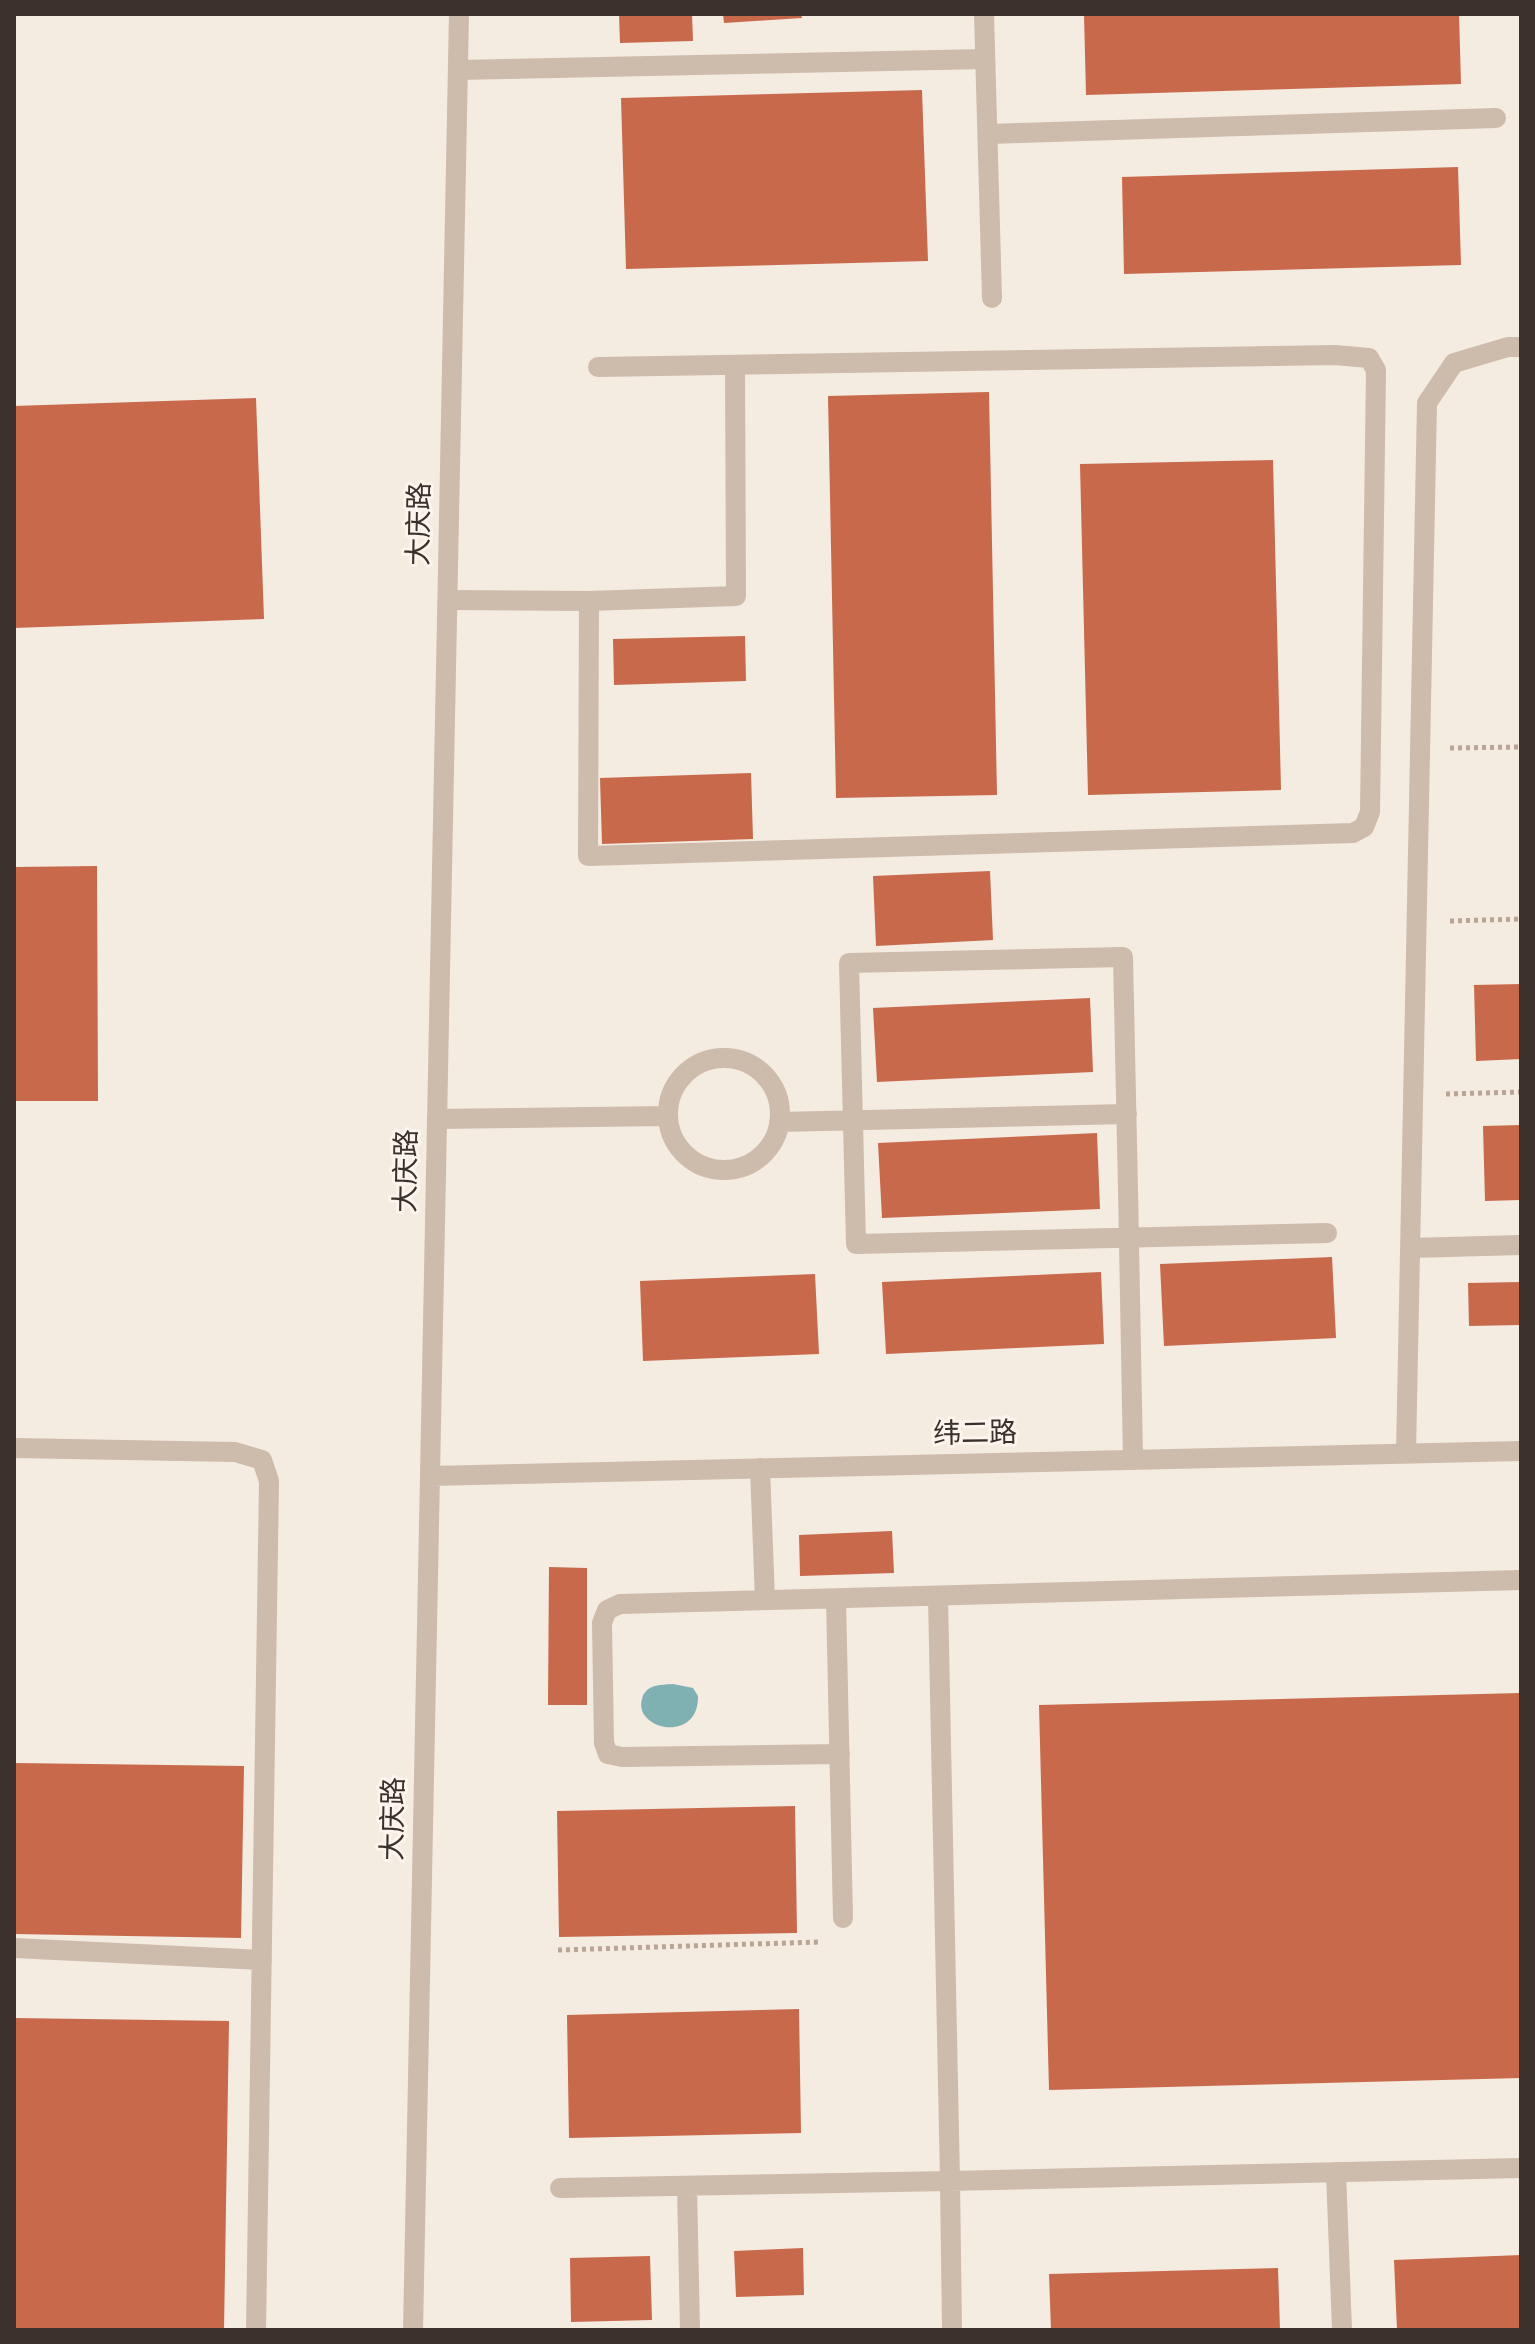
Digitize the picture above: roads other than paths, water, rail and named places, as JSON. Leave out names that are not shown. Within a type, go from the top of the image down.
[{"type":"street","name":"大庆路","points":[[413,2330],[459,14]]},
{"type":"street","points":[[984,14],[992,298]]},
{"type":"street","points":[[458,70],[985,59]]},
{"type":"street","points":[[988,134],[1496,118]]},
{"type":"street","points":[[1406,1453],[1427,403],[1454,363],[1508,347],[1521,347]]},
{"type":"street","points":[[589,601],[588,856],[1353,833],[1364,827],[1370,812],[1376,370],[1369,358],[1335,355],[598,367]]},
{"type":"street","points":[[448,600],[589,601],[736,596],[735,365]]},
{"type":"street","points":[[1133,1459],[1129,1238],[1127,1114],[1123,957],[849,963],[856,1244],[1129,1238],[1327,1233]]},
{"type":"street","points":[[719,1058],[736,1059],[765,1075],[780,1105],[774,1139],[763,1154],[748,1165],[730,1169],[712,1168],[695,1162],[681,1150],[672,1134],[668,1116],[670,1098],[677,1083],[688,1071],[703,1062],[719,1058]]},
{"type":"street","points":[[779,1122],[1127,1114]]},
{"type":"street","points":[[437,1119],[668,1116]]},
{"type":"street","points":[[1410,1248],[1521,1245]]},
{"type":"street","points":[[14,1448],[235,1452],[262,1460],[269,1481],[256,2330]]},
{"type":"street","name":"纬二路","points":[[430,1476],[1521,1451]]},
{"type":"street","points":[[760,1468],[765,1600]]},
{"type":"street","points":[[840,1754],[622,1757],[608,1754],[604,1743],[602,1638],[602,1623],[607,1610],[620,1604],[1521,1580]]},
{"type":"street","points":[[938,1597],[952,2330]]},
{"type":"street","points":[[836,1599],[843,1918]]},
{"type":"street","points":[[14,1948],[262,1960]]},
{"type":"street","points":[[560,2188],[1521,2168]]},
{"type":"street","points":[[1336,2172],[1342,2330]]},
{"type":"street","points":[[687,2186],[690,2330]]},
{"type":"water","points":[[673,1684],[693,1688],[698,1696],[696,1711],[688,1721],[678,1726],[656,1724],[642,1710],[644,1694],[654,1686]]}]
